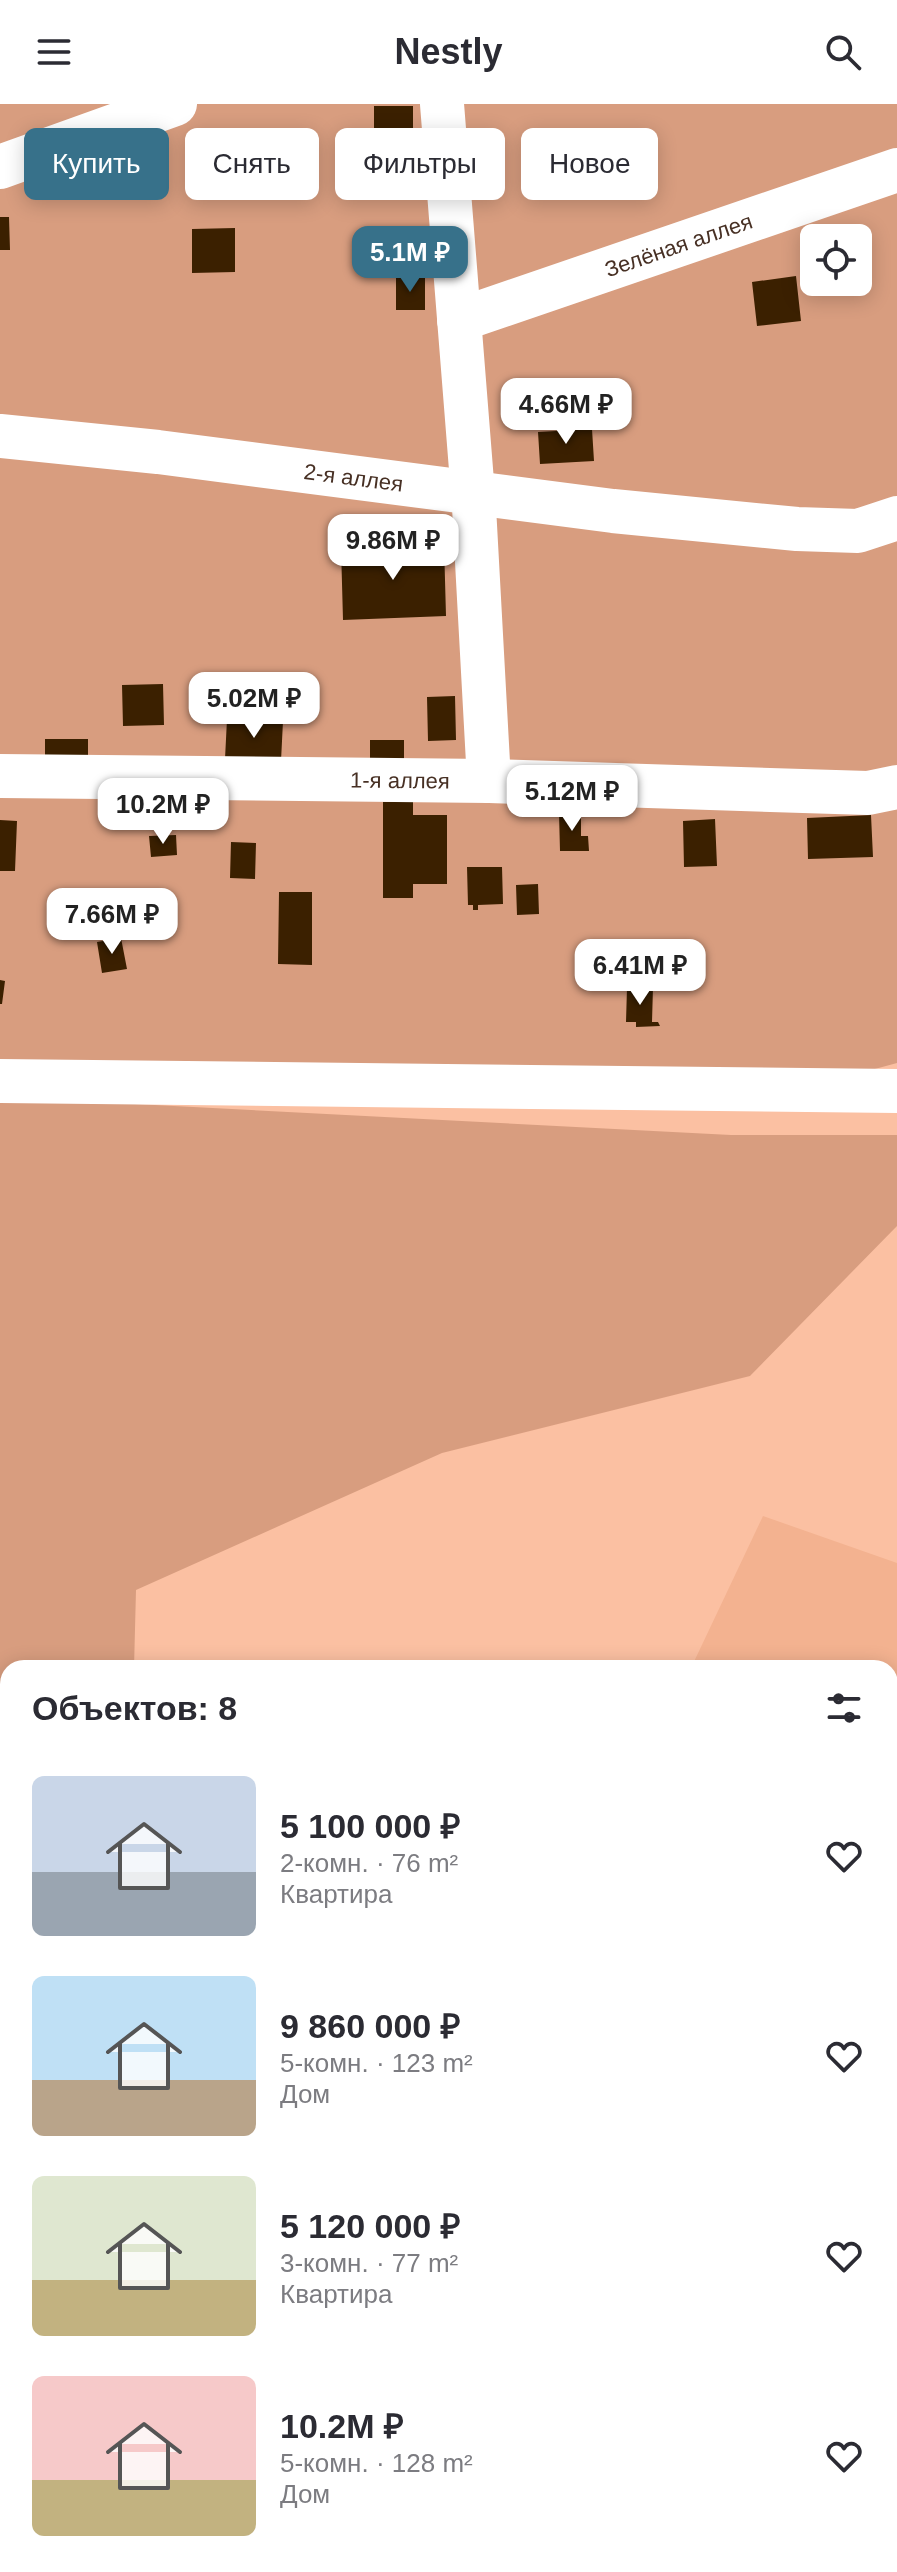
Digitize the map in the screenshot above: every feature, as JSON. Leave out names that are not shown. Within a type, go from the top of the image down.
[{"type":"lane","points":[[0,167],[175,104]]},
{"type":"lane","points":[[442,104],[473,491],[489,781]]},
{"type":"lane","name":"Зелёная аллея","points":[[459,320],[897,170]]},
{"type":"lane","name":"2-я аллея","points":[[0,436],[473,491],[613,511],[797,529],[858,531],[897,518]]},
{"type":"lane","name":"1-я аллея","points":[[0,776],[489,781],[868,793],[897,787]]},
{"type":"lane","points":[[0,1081],[897,1091]]},
{"type":"shaded area","points":[[0,104],[897,104],[897,1063],[812,1086],[0,1061]]},
{"type":"shaded area","points":[[0,1097],[731,1135],[897,1135],[897,1226],[750,1376],[442,1453],[136,1590],[134,1660],[0,1660]]},
{"type":"shaded area","points":[[763,1516],[897,1563],[897,1660],[695,1660]]},
{"type":"building","points":[[374,106],[413,106],[413,128],[374,128]]},
{"type":"building","points":[[0,217],[9,217],[10,250],[0,250]]},
{"type":"building","points":[[235,228],[235,272],[192,273],[192,229]]},
{"type":"building","points":[[796,276],[801,321],[757,326],[752,282]]},
{"type":"building","points":[[396,277],[425,277],[425,310],[396,310]]},
{"type":"building","points":[[592,429],[594,461],[540,464],[538,432]]},
{"type":"building","points":[[444,544],[446,616],[343,620],[341,547]]},
{"type":"building","points":[[163,684],[164,725],[123,726],[122,685]]},
{"type":"building","points":[[455,696],[456,740],[428,741],[427,697]]},
{"type":"building","points":[[227,719],[283,721],[281,761],[225,759]]},
{"type":"building","points":[[45,739],[88,739],[88,769],[45,769]]},
{"type":"building","points":[[370,740],[404,740],[404,774],[370,774]]},
{"type":"building","points":[[383,802],[413,802],[413,815],[447,815],[447,884],[413,884],[413,898],[383,898]]},
{"type":"building","points":[[559,813],[581,813],[581,836],[588,836],[589,851],[560,851]]},
{"type":"building","points":[[871,815],[873,857],[808,859],[807,818]]},
{"type":"building","points":[[715,819],[717,866],[684,867],[683,821]]},
{"type":"building","points":[[0,820],[17,821],[15,871],[0,871]]},
{"type":"building","points":[[176,835],[177,855],[151,857],[149,836]]},
{"type":"building","points":[[231,842],[256,843],[255,879],[230,878]]},
{"type":"building","points":[[467,867],[502,867],[503,904],[478,905],[478,910],[468,905]]},
{"type":"building","points":[[538,884],[539,914],[517,915],[516,885]]},
{"type":"building","points":[[279,892],[312,892],[312,965],[278,964]]},
{"type":"building","points":[[121,938],[127,969],[102,973],[97,942]]},
{"type":"building","points":[[0,980],[5,981],[2,1004],[0,1004]]},
{"type":"building","points":[[653,987],[652,1022],[658,1022],[660,1026],[636,1027],[636,1022],[626,1022],[627,988]]}]
